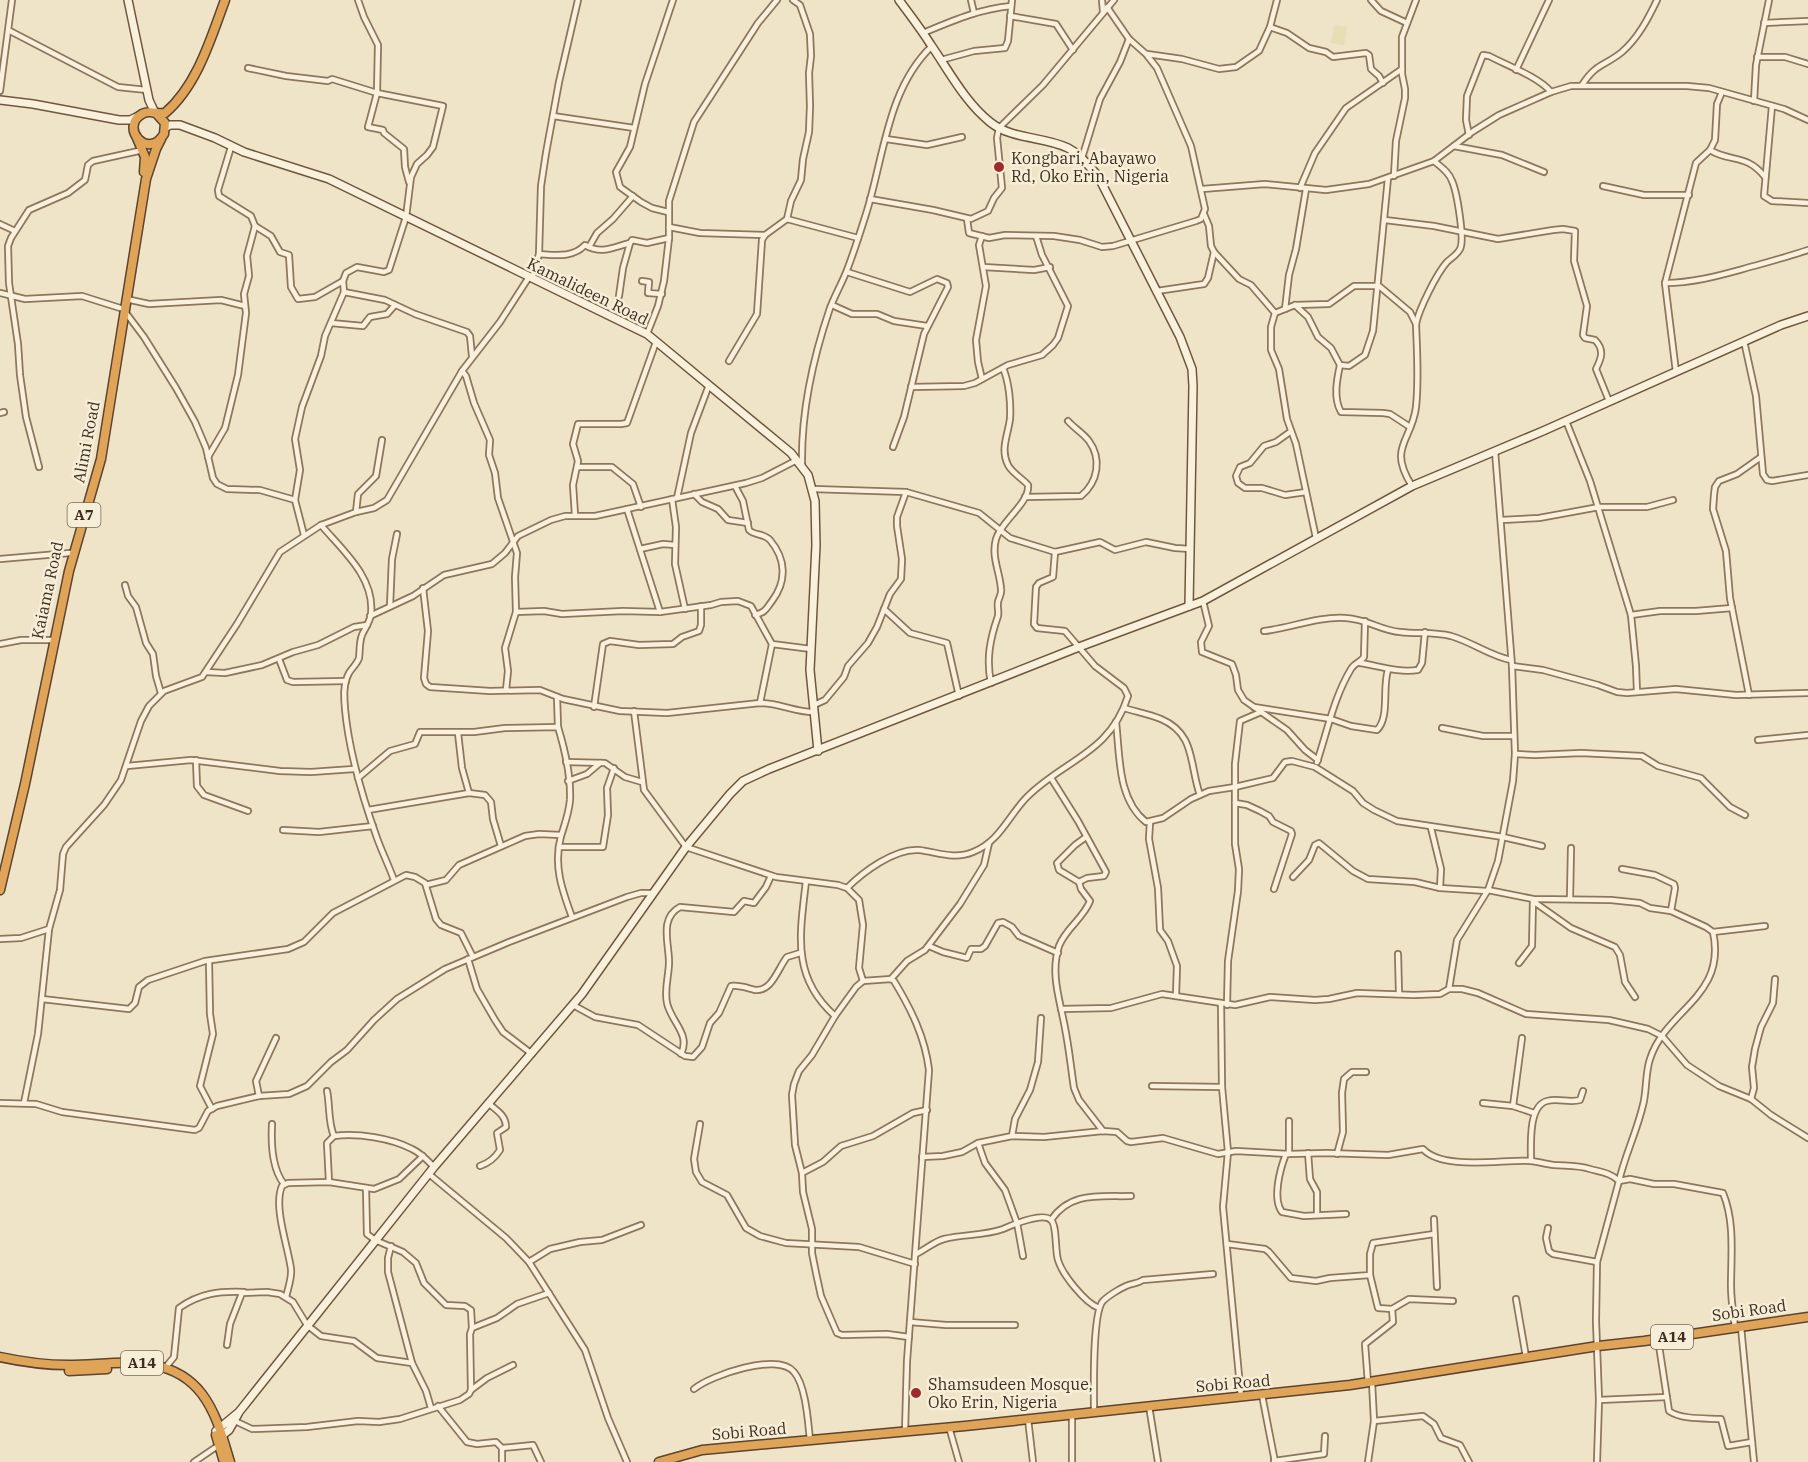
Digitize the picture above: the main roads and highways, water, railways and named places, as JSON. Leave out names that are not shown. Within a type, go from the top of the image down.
[{"type":"highway","points":[[225,0],[200,62],[190,81],[169,110],[162,114],[141,115],[134,123],[135,135],[146,144],[161,139],[165,127],[199,75],[230,0]]},
{"type":"highway","points":[[156,114],[165,127]]},
{"type":"highway","name":"Kaiama Road","points":[[0,871],[70,553],[94,466],[144,172],[143,150],[135,135]]},
{"type":"highway","name":"Alimi Road","points":[[0,890],[29,766],[69,571],[101,459],[122,310],[126,299],[146,179],[161,139]]},
{"type":"highway","name":"Sobi Road","points":[[659,1462],[702,1450],[1028,1419],[1370,1382],[1598,1346],[1808,1317]]},
{"type":"highway","name":"A14","points":[[0,1357],[41,1364],[129,1362],[152,1364],[165,1368],[184,1378],[201,1393],[218,1436],[224,1462]]},
{"type":"highway","name":"A14","points":[[0,1362],[58,1371],[141,1368],[161,1372],[181,1382],[197,1397],[230,1462]]},
{"type":"place","name":"Kongbari, Abayawo Rd, Oko Erin, Nigeria","points":[[999,167]]},
{"type":"place","name":"Shamsudeen Mosque, Oko Erin, Nigeria","points":[[916,1393]]}]
